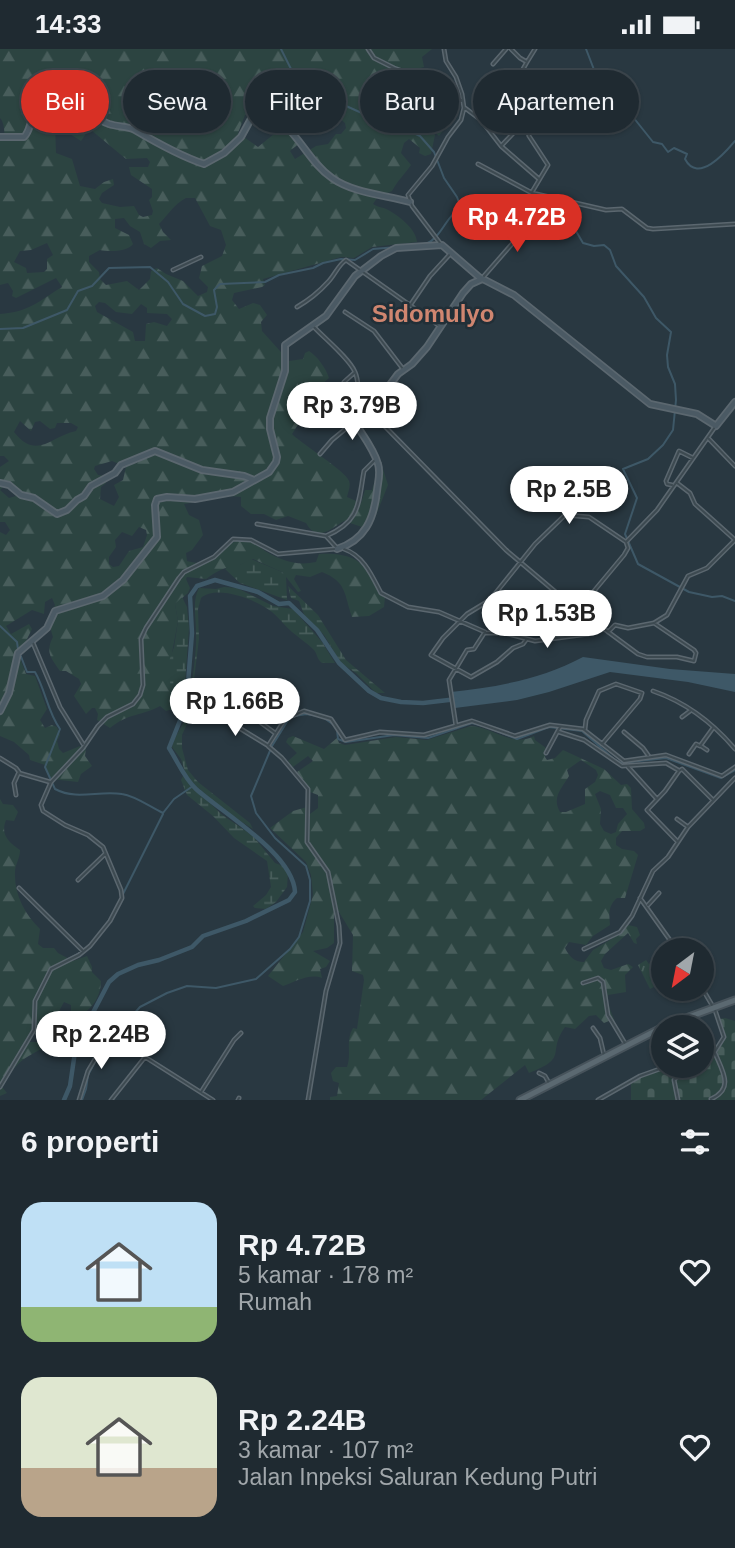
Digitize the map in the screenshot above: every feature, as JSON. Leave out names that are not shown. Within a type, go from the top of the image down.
[{"type":"main road","points":[[520,1100],[667,1025],[735,1000]]},
{"type":"street","points":[[368,49],[374,58],[394,68],[411,74],[432,75],[463,101]]},
{"type":"street","points":[[444,49],[446,61],[456,77],[463,101],[461,123],[450,134],[436,160],[409,194],[410,202],[433,235],[482,278],[514,295],[650,404],[697,414],[716,426]]},
{"type":"street","points":[[493,64],[506,49]]},
{"type":"street","points":[[511,49],[527,62]]},
{"type":"street","points":[[522,70],[535,49]]},
{"type":"street","points":[[464,108],[481,120],[501,146],[540,180]]},
{"type":"street","points":[[0,137],[24,137],[37,113],[48,109],[67,109],[112,125],[134,129],[147,139],[204,164],[224,153],[241,137],[251,117],[266,113],[286,126],[332,178],[362,190],[410,202]]},
{"type":"street","points":[[501,146],[513,133]]},
{"type":"street","points":[[528,133],[548,164],[532,193]]},
{"type":"street","points":[[478,164],[532,193],[606,210],[622,209],[647,228],[735,224]]},
{"type":"street","points":[[320,454],[332,440],[369,411],[403,370],[420,356],[471,284],[482,278],[518,237],[544,224],[549,198]]},
{"type":"street","points":[[0,711],[9,693],[20,651],[47,628],[58,609],[103,596],[123,580],[157,537],[155,505],[159,498],[201,498],[233,492],[270,472],[276,462],[270,423],[272,408],[285,371],[285,345],[329,312],[355,276],[396,248],[440,242]]},
{"type":"street","points":[[411,305],[430,276],[452,252]]},
{"type":"street","points":[[173,270],[201,257]]},
{"type":"street","points":[[297,307],[314,297],[330,281],[344,260],[363,270],[442,328]]},
{"type":"street","points":[[345,312],[374,331],[403,370]]},
{"type":"street","points":[[313,326],[355,372],[358,397],[369,411],[458,503],[521,563],[643,657],[677,657],[694,661],[694,650],[653,623]]},
{"type":"street","points":[[344,382],[355,372]]},
{"type":"street","points":[[579,609],[626,553],[627,541],[651,517],[735,401]]},
{"type":"street","points":[[336,548],[357,540],[373,515],[380,474],[354,421]]},
{"type":"street","points":[[708,438],[735,466]]},
{"type":"street","points":[[0,483],[9,485],[21,495],[34,498],[57,514],[67,510],[84,496],[91,486],[115,473],[121,465],[155,451],[202,470],[254,480]]},
{"type":"street","points":[[608,632],[615,625],[626,628],[653,623],[671,611],[688,576],[707,568],[735,540],[693,502],[690,493],[675,484],[666,483],[679,451],[694,458]]},
{"type":"street","points":[[326,536],[342,528],[353,517],[360,500],[363,471],[375,460]]},
{"type":"street","points":[[526,640],[497,662],[472,676],[431,655],[459,622],[489,600],[543,535],[562,517],[569,514],[589,517],[627,541]]},
{"type":"street","points":[[257,524],[326,536],[336,548]]},
{"type":"street","points":[[0,1087],[34,1030],[35,1001],[51,969],[83,951],[110,921],[121,898],[121,890],[106,853],[99,843],[43,811],[42,801],[52,782],[102,721],[133,704],[143,691],[143,633],[184,572],[214,557],[228,542],[237,538],[251,540],[278,554],[346,549],[372,573],[381,593],[405,605],[439,611],[485,632],[505,633],[535,641],[588,634],[598,624]]},
{"type":"street","points":[[456,726],[448,684],[467,650],[474,649],[485,632]]},
{"type":"street","points":[[33,642],[60,708],[84,745]]},
{"type":"street","points":[[585,730],[586,720],[599,691],[616,684],[642,693],[640,699],[601,744]]},
{"type":"street","points":[[653,691],[692,710],[714,727],[735,749]]},
{"type":"street","points":[[231,701],[276,733]]},
{"type":"street","points":[[229,721],[239,705]]},
{"type":"street","points":[[682,717],[692,710]]},
{"type":"street","points":[[269,747],[285,719],[304,711],[331,719],[338,725],[345,740],[380,732],[424,735],[470,721],[479,721],[514,736],[547,725],[575,735],[620,764],[666,763],[679,771],[682,769],[714,801]]},
{"type":"street","points":[[206,714],[217,715],[229,721],[274,750],[308,789],[307,842],[328,871],[340,931],[338,951],[326,991],[308,1100]]},
{"type":"street","points":[[700,746],[714,727]]},
{"type":"street","points":[[560,729],[585,730],[624,761],[666,755],[722,776],[735,767]]},
{"type":"street","points":[[546,753],[560,729]]},
{"type":"street","points":[[624,732],[643,747],[649,757]]},
{"type":"street","points":[[689,754],[696,744],[707,750]]},
{"type":"street","points":[[0,758],[19,773],[52,782]]},
{"type":"street","points":[[628,765],[658,800]]},
{"type":"street","points":[[677,842],[647,811],[679,771]]},
{"type":"street","points":[[16,795],[14,782],[19,773]]},
{"type":"street","points":[[584,949],[620,932],[632,916],[653,870],[668,857],[688,827],[734,780]]},
{"type":"street","points":[[677,819],[688,827]]},
{"type":"street","points":[[78,880],[106,853]]},
{"type":"street","points":[[19,888],[83,951]]},
{"type":"street","points":[[647,906],[659,893]]},
{"type":"street","points":[[640,897],[669,938]]},
{"type":"street","points":[[583,983],[598,978],[603,982],[608,1015],[627,1046]]},
{"type":"street","points":[[710,1001],[714,1009]]},
{"type":"street","points":[[710,1001],[724,1034],[714,1052],[726,1081],[721,1094],[712,1099]]},
{"type":"street","points":[[593,1028],[600,1038],[604,1057]]},
{"type":"street","points":[[79,1100],[88,1071],[111,1032],[212,1100]]},
{"type":"street","points":[[201,1093],[241,1033]]},
{"type":"street","points":[[111,1100],[145,1057]]},
{"type":"street","points":[[598,1100],[651,1072]]},
{"type":"street","points":[[539,1073],[545,1076],[550,1084]]},
{"type":"street","points":[[676,1078],[678,1100]]},
{"type":"street","points":[[604,1096],[608,1100]]},
{"type":"green space","points":[[0,49],[432,49],[422,57],[424,67],[413,70],[360,70],[360,133],[435,135],[431,154],[425,156],[419,153],[420,148],[409,139],[404,143],[401,153],[411,165],[392,191],[377,198],[373,204],[403,220],[411,228],[417,242],[372,247],[354,258],[341,257],[263,279],[265,285],[234,293],[232,300],[239,309],[253,303],[260,305],[267,315],[261,322],[262,331],[289,361],[303,359],[309,351],[323,366],[329,378],[321,385],[317,398],[303,396],[296,402],[301,420],[292,434],[346,477],[350,485],[347,497],[361,503],[365,490],[372,490],[375,471],[383,469],[388,485],[374,520],[368,529],[344,521],[324,533],[319,533],[310,529],[306,523],[288,516],[276,520],[264,514],[251,514],[241,506],[241,497],[220,497],[184,504],[189,515],[199,520],[203,535],[192,550],[186,553],[187,561],[205,562],[228,545],[241,540],[251,542],[277,558],[296,563],[316,562],[319,554],[343,555],[357,561],[368,571],[380,595],[385,597],[384,607],[369,616],[352,617],[343,590],[330,576],[322,572],[310,577],[296,575],[294,579],[301,591],[298,592],[282,572],[253,559],[228,567],[206,579],[187,577],[190,588],[188,593],[175,604],[178,621],[169,669],[173,709],[166,711],[160,706],[110,728],[97,720],[95,708],[86,714],[74,696],[81,684],[79,679],[66,671],[60,671],[52,658],[49,651],[53,637],[50,621],[55,605],[52,598],[45,602],[44,614],[32,610],[6,626],[11,634],[29,624],[32,629],[25,643],[17,650],[26,674],[35,676],[47,709],[40,720],[45,728],[52,725],[57,727],[60,735],[57,741],[59,749],[63,753],[80,746],[86,748],[85,756],[92,766],[81,774],[78,782],[51,779],[45,765],[30,760],[29,755],[14,742],[0,736],[0,532],[6,535],[10,530],[5,522],[0,522],[0,490],[0,467],[9,461],[0,456],[0,314],[26,308],[62,287],[56,278],[16,298],[12,296],[13,291],[8,283],[0,285],[0,139],[4,137],[0,118]],"holes":[[[21,70],[109,70],[109,133],[95,133],[126,159],[147,158],[150,162],[148,167],[129,167],[131,175],[152,189],[152,197],[149,200],[152,215],[143,217],[134,206],[120,207],[102,203],[99,199],[102,193],[114,185],[113,179],[95,189],[80,186],[72,159],[56,153],[55,133],[21,133]],[[186,198],[195,198],[210,226],[221,230],[226,245],[222,256],[202,266],[199,278],[208,287],[207,292],[198,296],[183,281],[157,268],[151,271],[150,279],[139,290],[127,281],[106,285],[89,262],[89,256],[100,250],[122,250],[133,244],[129,235],[115,228],[115,219],[124,218],[140,232],[144,244],[151,248],[160,241],[171,240],[159,224]],[[47,243],[53,255],[47,259],[47,269],[44,272],[27,273],[26,268],[14,262],[20,251],[31,250]],[[99,302],[105,303],[116,312],[132,314],[141,304],[147,308],[147,313],[167,314],[172,319],[167,326],[154,322],[146,324],[145,341],[135,341],[133,332],[97,312],[95,306]],[[20,421],[31,431],[35,422],[40,421],[50,429],[55,428],[57,423],[71,423],[78,427],[76,431],[37,446],[30,445],[14,432]],[[112,461],[126,467],[123,480],[114,485],[119,497],[114,506],[100,499],[101,487],[106,483],[105,476],[98,475],[95,466]],[[3,487],[12,490],[16,496],[9,498],[0,490]],[[139,527],[146,530],[147,535],[143,547],[129,551],[119,566],[113,567],[109,564],[109,557],[116,547],[115,540],[122,532],[132,536]]]},
{"type":"green space","points":[[70,133],[86,133],[81,141]]},
{"type":"green space","points":[[251,559],[286,576],[287,600],[240,583],[225,569]]},
{"type":"green space","points":[[288,586],[318,615],[346,660],[385,693],[376,693],[356,673],[341,663],[324,635],[305,617],[299,601],[291,598]]},
{"type":"green space","points":[[199,588],[237,588],[273,606],[293,609],[322,642],[335,663],[322,663],[311,647],[272,612],[257,603],[227,593],[208,594],[201,598],[198,609],[199,639],[191,704],[188,722],[182,735],[182,748],[188,770],[198,782],[250,823],[253,829],[226,812],[195,785],[186,775],[181,759],[172,747],[188,711],[196,651],[197,593]]},
{"type":"green space","points":[[182,597],[187,607],[189,628],[184,698],[181,711],[174,714],[168,664],[178,621],[175,604]]},
{"type":"green space","points":[[471,726],[518,740],[534,736],[535,740],[546,748],[547,760],[555,758],[563,750],[604,769],[621,785],[627,784],[631,788],[632,809],[645,828],[640,831],[622,831],[616,838],[616,845],[638,855],[625,898],[617,898],[614,901],[610,910],[610,925],[593,936],[586,945],[569,942],[565,948],[572,958],[584,962],[593,950],[615,937],[628,925],[637,927],[640,935],[636,939],[637,944],[628,933],[601,961],[604,968],[611,970],[628,964],[633,967],[625,975],[626,992],[608,995],[608,1004],[615,1022],[604,1023],[596,1015],[589,1016],[575,1029],[565,1027],[549,1063],[529,1073],[525,1065],[481,1100],[330,1100],[330,1097],[337,1096],[339,1083],[333,1081],[331,1073],[336,1067],[347,1067],[349,1038],[353,1028],[357,1029],[364,980],[363,975],[352,971],[353,935],[339,912],[334,912],[334,943],[327,948],[313,951],[330,961],[326,967],[320,969],[322,978],[307,977],[283,986],[268,976],[303,932],[313,895],[311,875],[306,862],[270,828],[293,811],[307,807],[306,812],[310,814],[318,808],[318,795],[310,792],[297,772],[313,761],[308,756],[293,767],[288,761],[297,753],[286,742],[293,736],[324,749],[337,738],[339,743],[345,745],[396,737],[427,740]],"holes":[[[581,760],[596,770],[598,775],[595,782],[585,789],[585,804],[560,812],[557,797],[569,776],[567,770]],[[600,791],[610,795],[616,808],[623,808],[627,814],[618,824],[616,832],[611,834],[604,831],[600,824],[601,809],[595,794]]]},
{"type":"green space","points":[[183,776],[221,814],[253,836],[275,863],[283,866],[288,873],[287,887],[276,902],[266,909],[253,906],[271,887],[267,861],[234,838],[187,795],[181,780]]},
{"type":"green space","points":[[0,799],[3,804],[13,805],[18,812],[14,821],[6,820],[4,830],[9,841],[20,850],[15,869],[16,889],[25,910],[40,929],[38,944],[43,948],[54,948],[73,961],[87,956],[92,972],[101,981],[93,1005],[83,1013],[71,1018],[71,1005],[64,1002],[59,1011],[49,1017],[49,1032],[42,1035],[31,1033],[25,1042],[46,1042],[47,1046],[16,1066],[2,1087],[7,1093],[0,1096]]},
{"type":"green space","points":[[646,960],[651,963],[650,989],[638,965]]},
{"type":"green space","points":[[720,1019],[735,1021],[735,1100],[631,1100],[631,1082],[651,1073],[651,1078],[714,1078],[714,1051],[725,1035]]},
{"type":"water","points":[[583,657],[670,669],[735,674],[735,692],[688,682],[610,672],[517,700],[455,708],[451,692],[519,681],[552,671]]},
{"type":"waterway","points":[[281,49],[299,85],[309,93],[326,97],[420,136],[434,152],[444,178],[460,205]]},
{"type":"waterway","points":[[586,49],[603,88],[633,117],[653,142],[662,144],[668,152],[674,148],[687,154],[685,159],[690,166],[697,168],[711,164],[735,141]]},
{"type":"waterway","points":[[426,244],[436,237],[461,207],[511,238],[566,214],[583,243],[604,245],[610,250],[616,266],[644,297],[656,318],[671,332],[667,355],[668,367],[675,384],[676,400],[673,430],[663,445],[648,459],[623,469],[637,498],[625,534],[638,564],[689,592],[712,597],[722,596],[735,601]]},
{"type":"waterway","points":[[0,329],[23,328],[67,310],[78,291],[92,286],[109,268],[150,267],[168,282],[183,304],[205,316],[215,314],[217,307],[214,290],[220,284],[265,282],[279,275],[313,268],[323,263],[341,259],[355,260],[373,249],[421,245]]},
{"type":"waterway","points":[[64,1100],[70,1086],[76,1045],[109,982],[118,974],[138,965],[192,947],[203,936],[246,921],[289,900],[295,892],[283,863],[255,836],[192,785],[169,748],[185,708],[192,633],[190,596],[197,586],[215,580],[258,592],[279,604],[289,603],[317,630],[339,663],[369,691],[381,698],[423,703],[457,699]]},
{"type":"waterway","points":[[0,626],[17,642],[18,649]]},
{"type":"waterway","points":[[20,654],[27,672],[35,672],[60,729],[45,767],[55,789],[80,795],[127,795],[163,813],[174,799],[193,786]]},
{"type":"waterway","points":[[82,1100],[88,1075],[101,1051],[140,1007],[187,986],[216,988],[256,979],[290,949],[299,937],[310,901],[310,880],[306,866],[275,838],[256,813],[251,796],[272,746],[290,717],[306,714],[319,716]]},
{"type":"waterway","points":[[324,718],[334,725]]},
{"type":"waterway","points":[[337,730],[338,739],[346,742],[394,735],[428,738],[472,723],[483,726]]},
{"type":"waterway","points":[[492,729],[517,739],[549,727],[582,731],[621,763],[666,758],[721,778],[735,770]]},
{"type":"waterway","points":[[119,902],[163,814]]},
{"type":"waterway","points":[[34,1017],[34,1001],[50,969],[80,953]]},
{"type":"waterway","points":[[13,1063],[23,1047]]},
{"type":"district","name":"Sidomulyo","points":[[433,314]]}]
